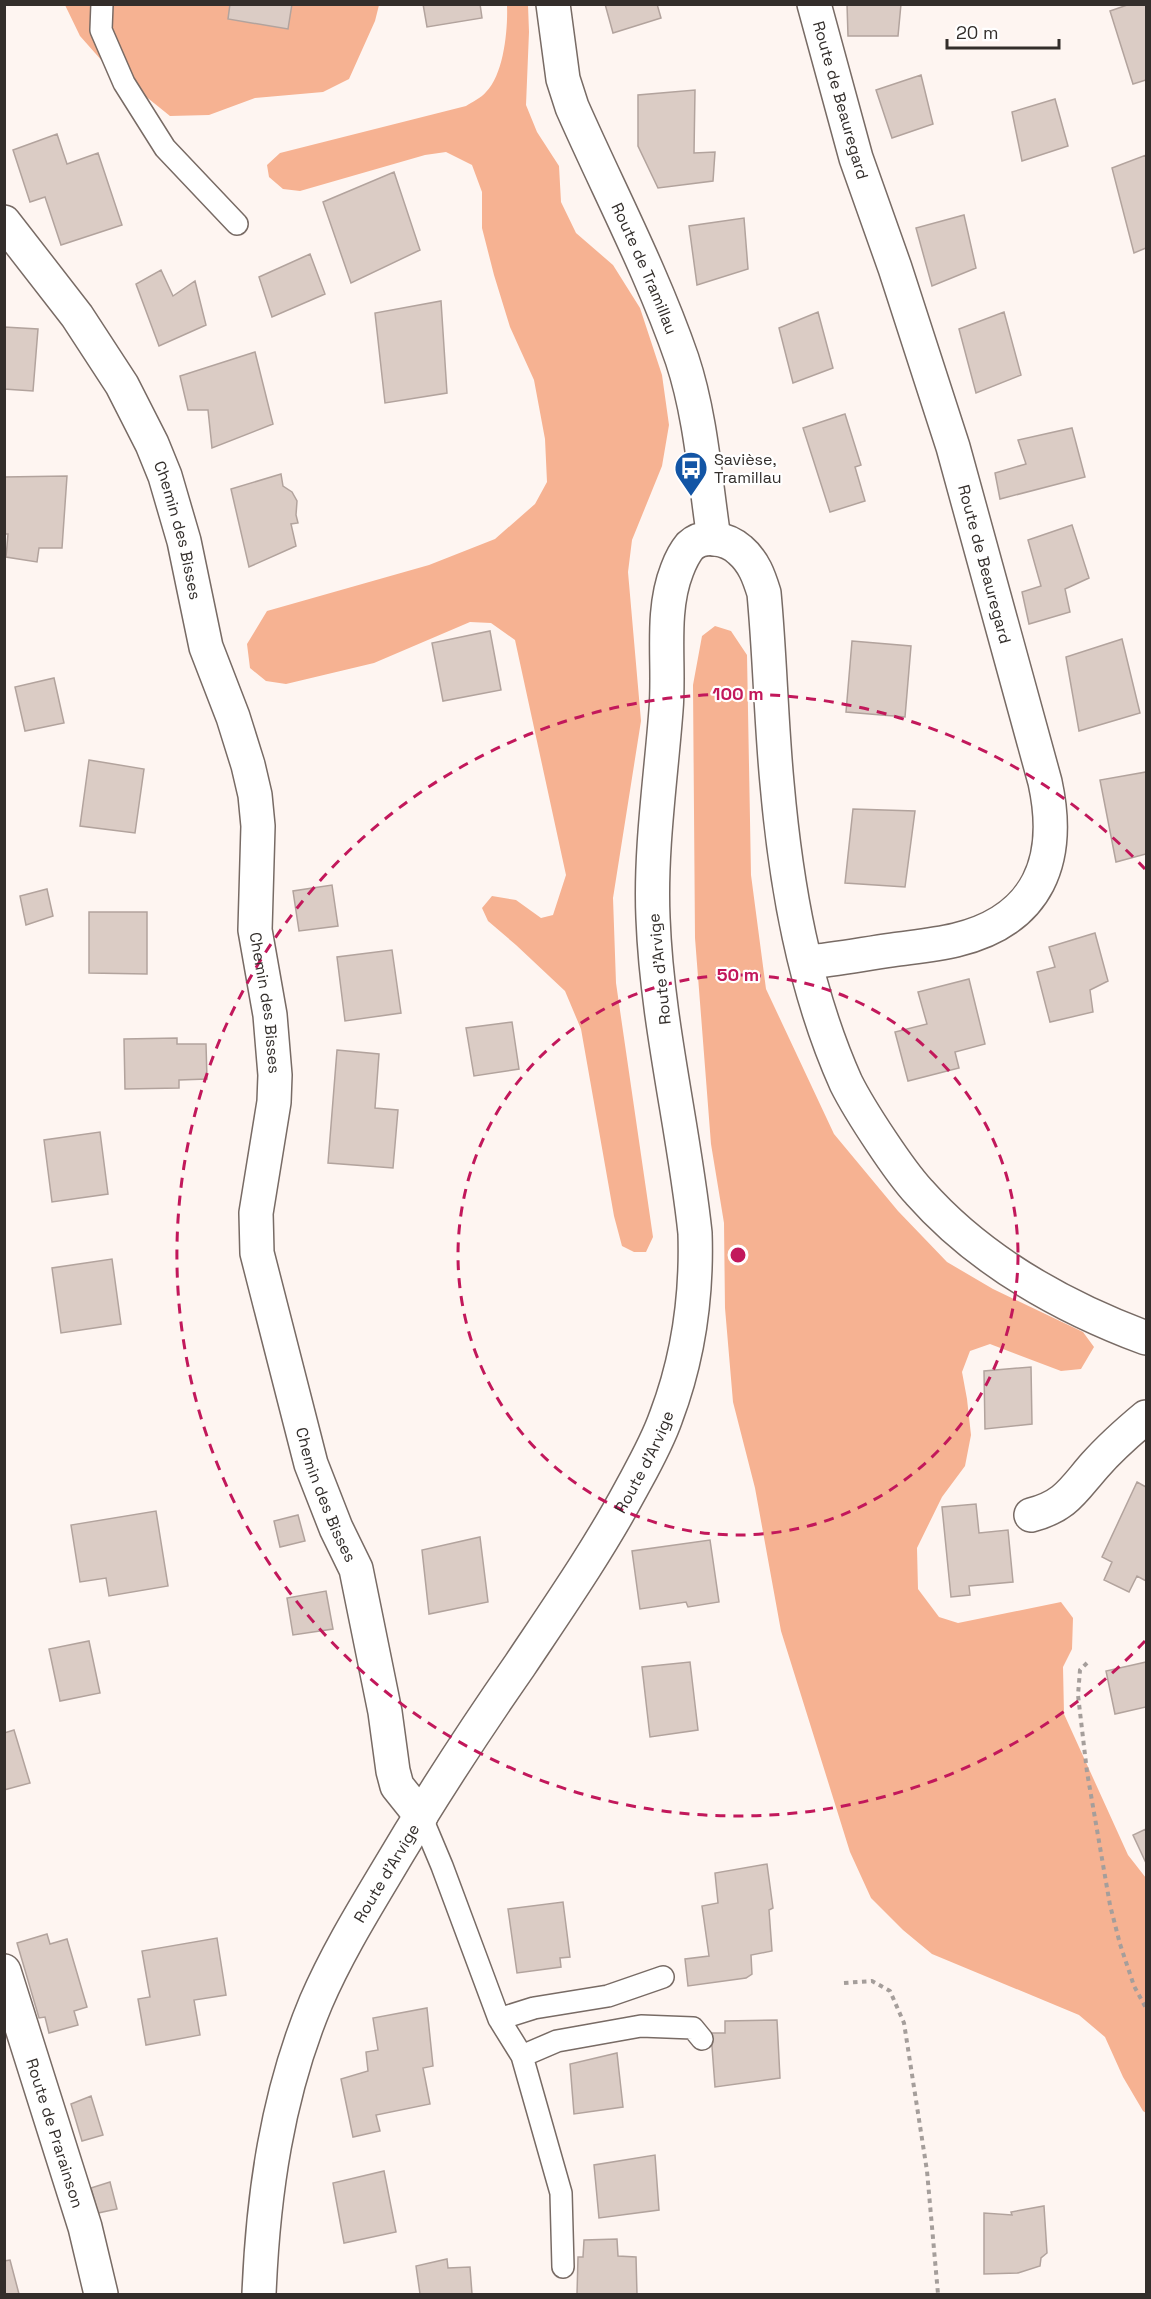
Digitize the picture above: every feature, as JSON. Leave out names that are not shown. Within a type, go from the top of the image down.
[{"type":"street","name":"Route de Tramillau","points":[[553,4],[563,79],[572,107],[656,288],[681,358],[696,419],[714,539]]},
{"type":"street","name":"Route de Beauregard","points":[[806,962],[955,940],[1000,923],[1029,898],[1041,878],[1052,830],[1051,806],[1046,782],[953,447],[850,139],[814,4]]},
{"type":"street","name":"Chemin des Bisses","points":[[4,222],[77,316],[122,386],[152,444],[165,476],[184,541],[206,647],[228,702],[245,756],[255,795],[258,826],[255,930],[270,1015],[275,1075],[274,1102],[266,1139],[256,1213],[257,1253],[311,1464],[332,1520],[356,1569],[385,1712],[397,1786],[421,1816]]},
{"type":"street","points":[[714,539],[729,543],[739,549],[758,574],[764,593],[777,783],[797,927],[821,1016],[846,1083],[877,1135],[919,1192],[967,1238],[1024,1279],[1089,1314],[1146,1338]]},
{"type":"street","name":"Route d'Arvige","points":[[259,2295],[269,2174],[284,2103],[316,2002],[350,1934],[421,1816],[615,1520],[666,1419],[678,1379],[693,1304],[696,1265],[695,1233],[659,987],[653,917],[655,851],[667,708],[668,610],[671,590],[677,571],[690,547],[696,542],[714,539]]},
{"type":"street","points":[[1031,1515],[1050,1510],[1062,1501],[1114,1445],[1146,1417]]},
{"type":"street","name":"Route de Prarainson","points":[[4,1971],[85,2227],[101,2295]]},
{"type":"lane","points":[[102,4],[101,30],[124,83],[165,148],[237,224]]},
{"type":"lane","points":[[421,1816],[499,2019],[522,2056],[561,2193],[563,2267]]},
{"type":"lane","points":[[499,2019],[534,2008],[608,1996],[663,1977]]},
{"type":"lane","points":[[522,2056],[557,2041],[641,2025],[693,2028],[702,2039]]},
{"type":"path","points":[[1087,1663],[1080,1670],[1078,1695],[1087,1772],[1110,1905],[1134,1986],[1146,2008]]},
{"type":"path","points":[[844,1983],[872,1981],[890,1991],[904,2023],[927,2171],[938,2295]]},
{"type":"shaded area","points":[[65,5],[379,5],[375,21],[349,79],[323,92],[255,98],[209,115],[170,116],[103,62],[80,36]]},
{"type":"shaded area","points":[[507,5],[528,5],[526,105],[537,132],[559,166],[561,202],[576,233],[613,265],[640,308],[662,375],[669,425],[662,466],[632,540],[628,572],[641,721],[613,898],[616,983],[653,1237],[646,1252],[634,1252],[622,1246],[614,1216],[581,1029],[565,991],[488,921],[482,908],[492,896],[516,900],[541,918],[553,915],[566,875],[515,640],[491,623],[470,622],[374,663],[286,684],[266,681],[250,668],[247,644],[267,611],[429,565],[495,539],[535,504],[547,482],[545,439],[534,380],[510,327],[494,275],[482,228],[482,192],[472,165],[446,152],[425,155],[300,191],[283,189],[269,177],[267,165],[280,153],[466,106],[479,98],[492,84],[501,63],[506,38]]},
{"type":"shaded area","points":[[715,626],[731,631],[747,655],[751,875],[766,989],[834,1134],[898,1211],[947,1262],[993,1289],[1083,1332],[1094,1347],[1081,1369],[1061,1371],[990,1344],[970,1351],[962,1372],[971,1435],[965,1466],[942,1497],[917,1548],[918,1589],[939,1617],[958,1623],[1061,1602],[1073,1618],[1072,1649],[1063,1667],[1064,1714],[1128,1855],[1146,1878],[1146,2113],[1123,2077],[1105,2037],[1079,2015],[932,1954],[903,1930],[871,1898],[850,1852],[781,1631],[755,1488],[733,1402],[725,1308],[724,1223],[711,1144],[695,938],[693,685],[702,636]]},
{"type":"building","points":[[230,4],[292,4],[288,29],[228,19]]},
{"type":"building","points":[[423,4],[480,4],[482,18],[427,27]]},
{"type":"building","points":[[605,4],[657,4],[661,18],[613,33]]},
{"type":"building","points":[[847,4],[901,4],[898,36],[848,36]]},
{"type":"building","points":[[1130,4],[1146,4],[1146,80],[1133,84],[1110,11]]},
{"type":"building","points":[[921,75],[933,124],[892,138],[876,90]]},
{"type":"building","points":[[695,90],[694,153],[715,152],[713,181],[658,188],[638,146],[638,95]]},
{"type":"building","points":[[1055,99],[1068,146],[1022,161],[1012,112]]},
{"type":"building","points":[[57,134],[67,164],[98,153],[122,225],[61,245],[45,197],[30,202],[13,150]]},
{"type":"building","points":[[1146,155],[1146,248],[1134,253],[1112,168]]},
{"type":"building","points":[[394,172],[420,250],[351,283],[323,202]]},
{"type":"building","points":[[964,215],[976,268],[932,286],[916,228]]},
{"type":"building","points":[[744,218],[748,269],[697,285],[689,226]]},
{"type":"building","points":[[310,254],[325,294],[272,317],[259,277]]},
{"type":"building","points":[[161,270],[173,296],[195,281],[206,325],[159,346],[136,284]]},
{"type":"building","points":[[441,301],[447,393],[385,403],[375,313]]},
{"type":"building","points":[[818,312],[833,368],[793,383],[779,328]]},
{"type":"building","points":[[1004,312],[1021,375],[976,393],[959,329]]},
{"type":"building","points":[[4,327],[38,329],[33,391],[4,389]]},
{"type":"building","points":[[255,352],[273,424],[212,448],[208,410],[188,410],[180,376]]},
{"type":"building","points":[[845,414],[861,465],[855,467],[865,501],[830,512],[803,428]]},
{"type":"building","points":[[1072,428],[1085,477],[1000,499],[995,473],[1026,464],[1018,440]]},
{"type":"building","points":[[281,474],[283,486],[292,492],[297,501],[298,523],[291,524],[296,546],[249,567],[231,489]]},
{"type":"building","points":[[67,476],[62,548],[39,548],[37,562],[6,557],[8,534],[4,534],[4,477]]},
{"type":"building","points":[[1072,525],[1089,578],[1065,589],[1070,612],[1029,624],[1022,592],[1041,586],[1028,540]]},
{"type":"building","points":[[490,631],[501,690],[443,701],[432,643]]},
{"type":"building","points":[[1122,639],[1140,713],[1079,731],[1066,657]]},
{"type":"building","points":[[852,641],[911,646],[905,717],[846,712]]},
{"type":"building","points":[[54,678],[64,723],[25,731],[15,687]]},
{"type":"building","points":[[89,760],[144,769],[135,833],[80,826]]},
{"type":"building","points":[[1146,772],[1146,854],[1116,862],[1100,780]]},
{"type":"building","points":[[853,809],[915,811],[905,887],[845,883]]},
{"type":"building","points":[[332,885],[338,926],[299,931],[293,891]]},
{"type":"building","points":[[47,889],[53,916],[26,925],[20,896]]},
{"type":"building","points":[[89,912],[147,912],[147,974],[89,973]]},
{"type":"building","points":[[1095,933],[1108,981],[1090,990],[1093,1012],[1050,1022],[1037,972],[1055,967],[1049,947]]},
{"type":"building","points":[[392,950],[401,1013],[345,1021],[337,957]]},
{"type":"building","points":[[969,979],[985,1044],[955,1052],[959,1068],[908,1081],[895,1032],[927,1024],[918,992]]},
{"type":"building","points":[[512,1022],[519,1069],[474,1076],[466,1028]]},
{"type":"building","points":[[177,1038],[177,1044],[206,1044],[207,1079],[179,1080],[179,1088],[125,1089],[124,1039]]},
{"type":"building","points":[[337,1050],[379,1054],[375,1108],[398,1110],[393,1168],[328,1163]]},
{"type":"building","points":[[100,1132],[108,1194],[52,1202],[44,1140]]},
{"type":"building","points":[[112,1259],[121,1324],[61,1333],[52,1268]]},
{"type":"building","points":[[1031,1367],[1032,1424],[985,1429],[984,1371]]},
{"type":"building","points":[[1137,1482],[1146,1487],[1146,1581],[1137,1576],[1129,1592],[1104,1580],[1112,1562],[1102,1557]]},
{"type":"building","points":[[976,1504],[979,1533],[1008,1530],[1013,1582],[969,1586],[970,1595],[951,1597],[942,1507]]},
{"type":"building","points":[[156,1511],[168,1586],[109,1596],[106,1578],[80,1582],[71,1525]]},
{"type":"building","points":[[298,1515],[305,1541],[280,1547],[274,1521]]},
{"type":"building","points":[[480,1537],[488,1602],[429,1614],[422,1550]]},
{"type":"building","points":[[710,1540],[719,1602],[688,1607],[686,1602],[640,1609],[632,1551]]},
{"type":"building","points":[[326,1591],[333,1629],[293,1635],[287,1598]]},
{"type":"building","points":[[89,1641],[100,1693],[60,1701],[49,1649]]},
{"type":"building","points":[[690,1662],[698,1730],[650,1737],[642,1667]]},
{"type":"building","points":[[1146,1662],[1146,1707],[1115,1714],[1106,1671]]},
{"type":"building","points":[[14,1730],[30,1783],[4,1790],[4,1733]]},
{"type":"building","points":[[1146,1829],[1146,1863],[1133,1835]]},
{"type":"building","points":[[767,1864],[773,1908],[769,1910],[772,1951],[751,1955],[752,1974],[746,1978],[688,1986],[685,1959],[709,1956],[702,1906],[718,1903],[715,1873]]},
{"type":"building","points":[[563,1902],[570,1957],[560,1958],[561,1967],[517,1973],[508,1909]]},
{"type":"building","points":[[47,1934],[50,1944],[67,1939],[87,2007],[74,2011],[78,2025],[49,2033],[45,2017],[39,2018],[17,1943]]},
{"type":"building","points":[[217,1938],[226,1995],[194,2000],[200,2035],[146,2045],[138,1999],[150,1997],[142,1951]]},
{"type":"building","points":[[427,2008],[433,2066],[423,2068],[430,2104],[376,2115],[380,2131],[353,2137],[341,2079],[368,2071],[366,2052],[378,2050],[373,2018]]},
{"type":"building","points":[[777,2020],[780,2078],[715,2087],[711,2033],[725,2033],[725,2021]]},
{"type":"building","points":[[617,2053],[623,2107],[574,2114],[570,2064]]},
{"type":"building","points":[[91,2096],[103,2135],[82,2141],[71,2104]]},
{"type":"building","points":[[655,2155],[659,2210],[599,2218],[594,2165]]},
{"type":"building","points":[[384,2171],[396,2232],[344,2243],[333,2183]]},
{"type":"building","points":[[110,2182],[117,2209],[98,2213],[91,2188]]},
{"type":"building","points":[[1044,2206],[1047,2253],[1041,2258],[1040,2266],[1018,2273],[984,2274],[984,2213],[1012,2215],[1011,2212]]},
{"type":"building","points":[[617,2239],[618,2256],[636,2257],[637,2294],[577,2294],[578,2257],[583,2257],[584,2240]]},
{"type":"building","points":[[447,2259],[448,2268],[470,2267],[472,2294],[420,2294],[416,2266]]},
{"type":"building","points":[[10,2260],[19,2294],[4,2294],[4,2261]]},
{"type":"place","name":"Savièse, Tramillau","points":[[691,497]]}]
